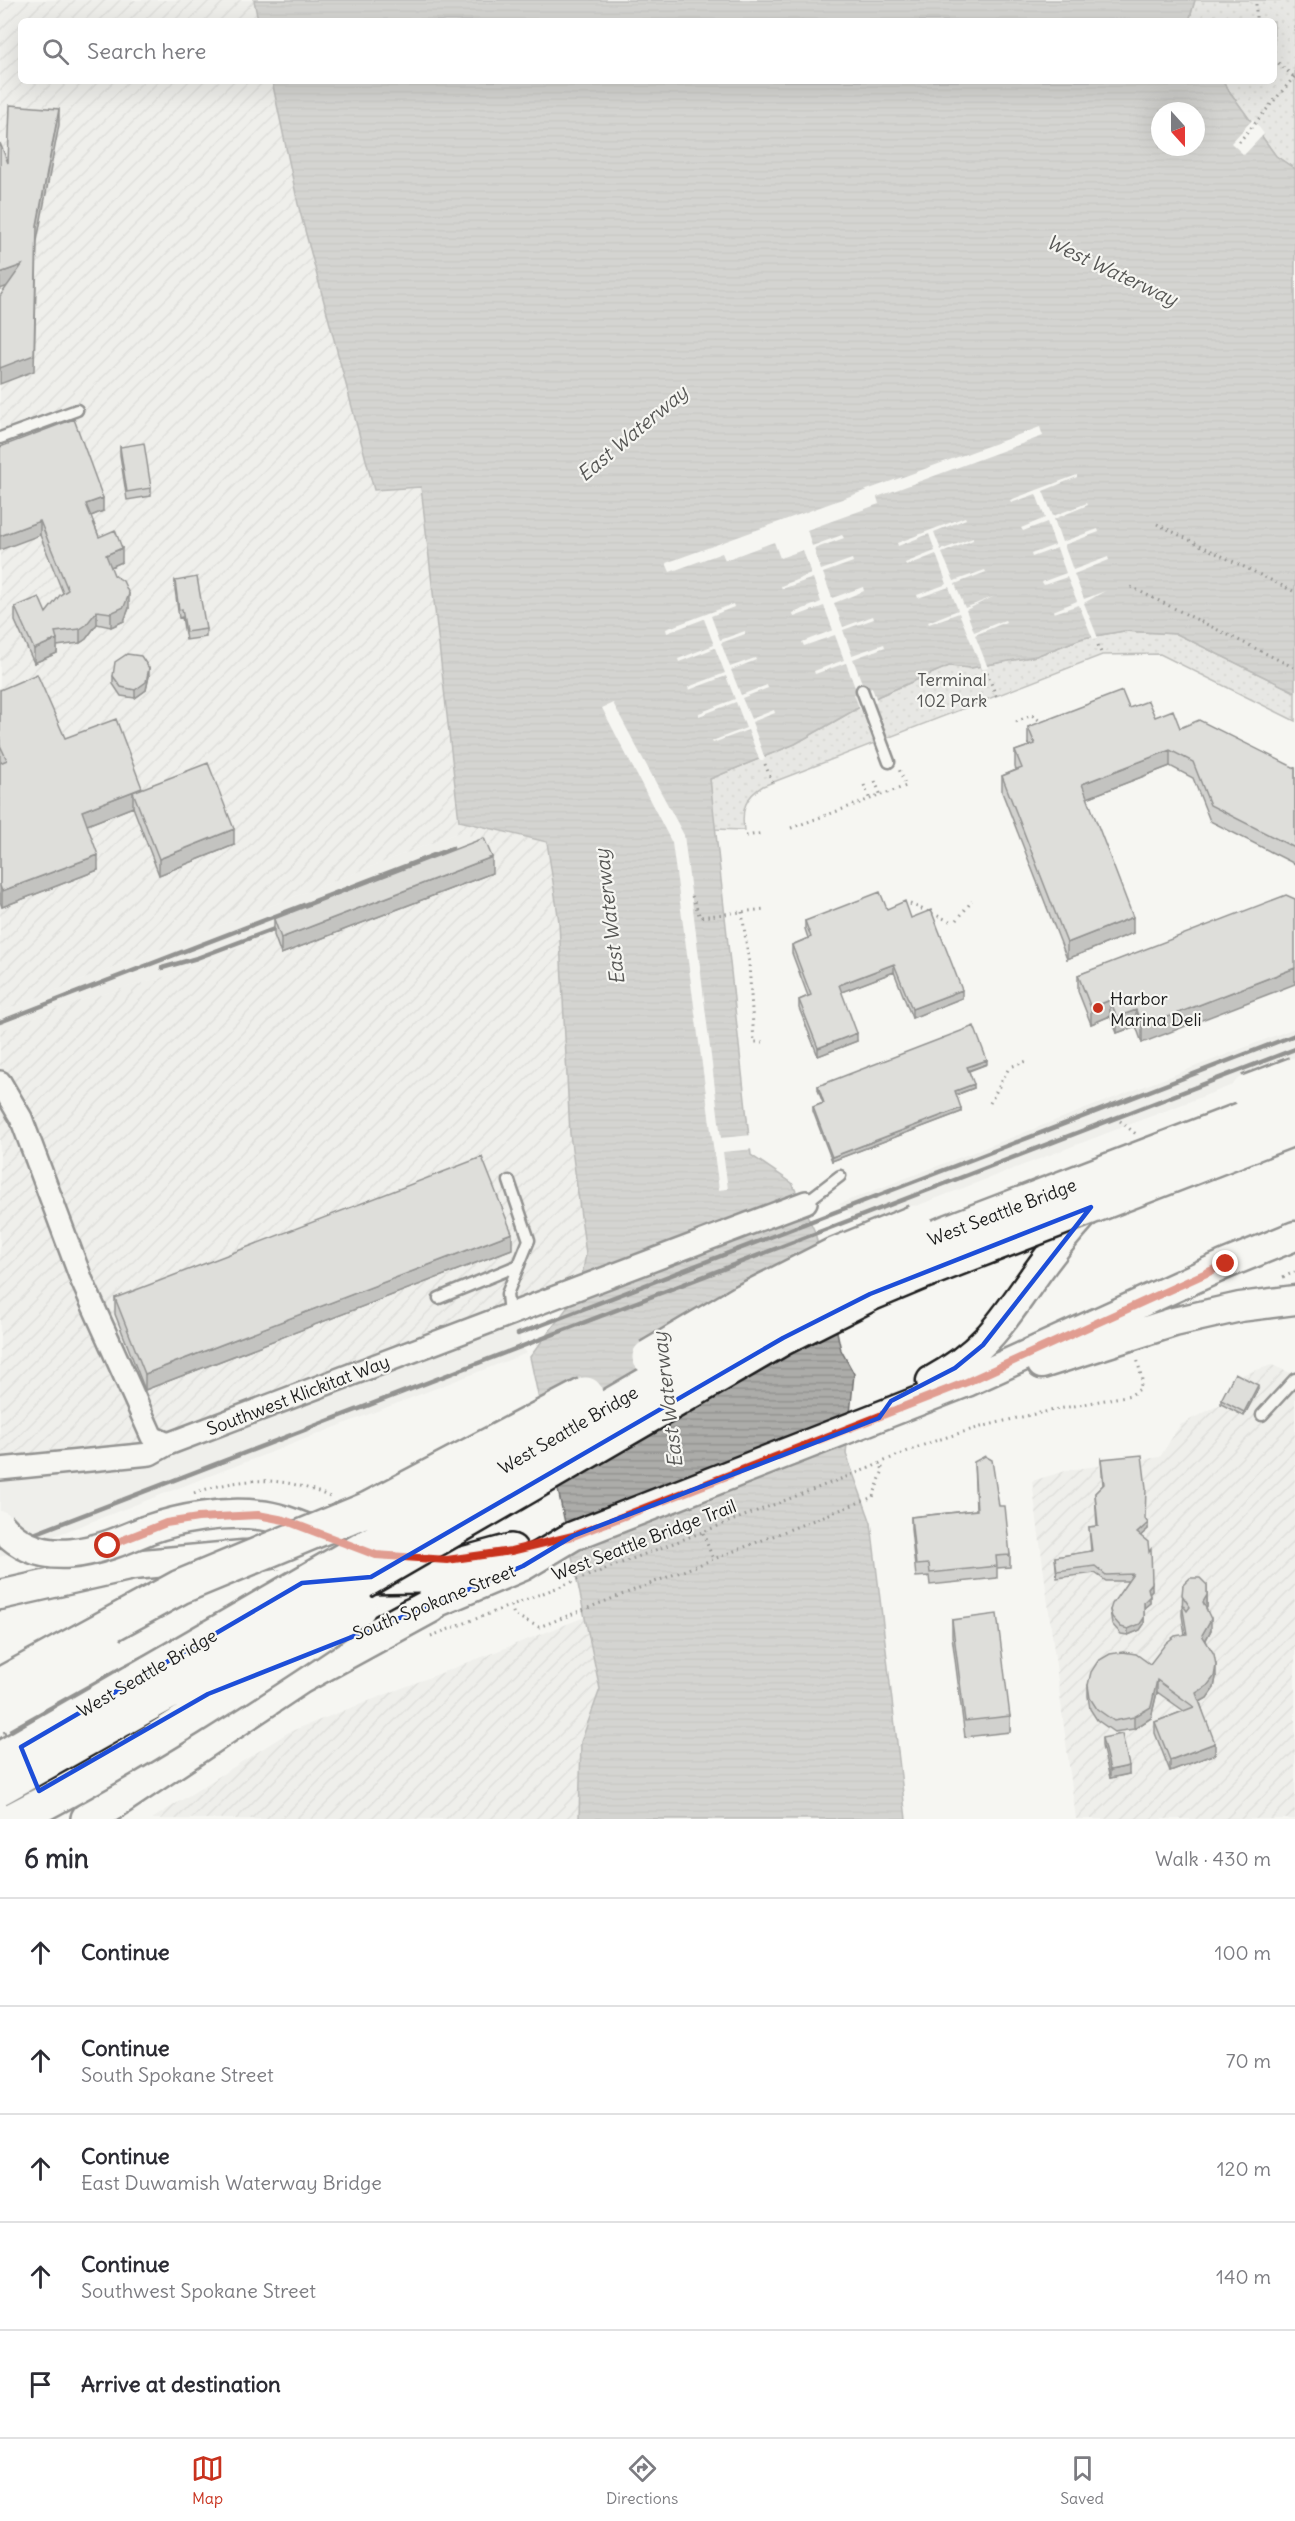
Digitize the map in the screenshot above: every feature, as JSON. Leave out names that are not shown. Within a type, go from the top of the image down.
[{"type":"highway","points":[[0,1685],[180,1587],[368,1509],[443,1472],[599,1386],[742,1302],[834,1256],[1295,1074]]},
{"type":"highway","name":"West Seattle Bridge","points":[[5,1736],[834,1281],[948,1232],[1295,1099]]},
{"type":"highway","name":"West Seattle Bridge","points":[[0,1788],[271,1635],[783,1338],[870,1294],[1295,1128]]},
{"type":"highway","points":[[14,1819],[91,1779],[246,1683],[598,1444]]},
{"type":"highway","points":[[5,1736],[110,1653],[172,1621],[216,1602],[279,1586],[348,1578],[419,1576],[511,1551]]},
{"type":"highway","points":[[89,1818],[300,1677],[430,1606]]},
{"type":"main road","points":[[879,1418],[891,1401],[956,1368],[983,1345],[1007,1319],[1053,1251],[1098,1198],[1123,1177],[1164,1156],[1295,1105]]},
{"type":"main road","points":[[573,1536],[967,1382],[1226,1264],[1295,1236]]},
{"type":"main road","points":[[879,1418],[903,1417],[930,1410],[1040,1365],[1174,1322],[1240,1307],[1295,1300]]},
{"type":"main road","points":[[0,1526],[17,1541],[37,1549],[66,1555],[100,1549],[147,1530],[198,1518],[258,1515],[284,1520],[376,1555]]},
{"type":"main road","name":"South Spokane Street","points":[[0,1595],[133,1565],[243,1555],[376,1555],[447,1560],[511,1551],[573,1536]]},
{"type":"main road","name":"South Spokane Street","points":[[0,1811],[90,1764],[208,1694],[323,1645],[430,1606],[523,1566],[573,1536]]},
{"type":"street","points":[[0,1082],[21,1118],[82,1281],[152,1437],[168,1444]]},
{"type":"street","name":"Southwest Klickitat Way","points":[[0,1469],[150,1454],[168,1444],[806,1202]]},
{"type":"street","points":[[0,1685],[5,1736],[39,1791]]},
{"type":"lane","points":[[0,438],[77,410]]},
{"type":"lane","points":[[862,690],[893,765]]},
{"type":"lane","points":[[806,1202],[840,1176]]},
{"type":"lane","points":[[509,1314],[507,1294],[529,1240],[510,1181]]},
{"type":"lane","points":[[439,1298],[519,1265]]},
{"type":"lane","points":[[1262,1415],[1295,1379]]},
{"type":"path","points":[[1256,4],[1256,18]]},
{"type":"path","points":[[1239,142],[1267,112],[1294,76],[1277,62]]},
{"type":"path","points":[[1157,524],[1295,592]]},
{"type":"path","points":[[1131,587],[1295,668]]},
{"type":"path","points":[[1098,645],[1102,655]]},
{"type":"path","points":[[987,672],[996,696]]},
{"type":"path","points":[[1016,722],[1032,716],[1044,723]]},
{"type":"path","points":[[765,764],[772,782]]},
{"type":"path","points":[[791,828],[906,786],[900,769],[893,765]]},
{"type":"path","points":[[875,781],[881,796]]},
{"type":"path","points":[[864,785],[870,800]]},
{"type":"path","points":[[746,836],[763,833]]},
{"type":"path","points":[[692,896],[700,917],[765,909]]},
{"type":"path","points":[[957,920],[972,901]]},
{"type":"path","points":[[910,904],[952,922]]},
{"type":"path","points":[[742,912],[749,963],[754,1042],[766,1042]]},
{"type":"path","points":[[990,1103],[1011,1067],[1027,1061]]},
{"type":"path","points":[[1120,1121],[1134,1131],[1138,1141]]},
{"type":"path","name":"West Seattle Bridge Trail","points":[[425,1638],[703,1532],[945,1436],[1027,1416],[1131,1395],[1137,1392],[1141,1385],[1138,1364]]},
{"type":"path","points":[[511,1606],[514,1615],[539,1627],[873,1497],[883,1470],[880,1463]]},
{"type":"path","points":[[703,1532],[713,1559]]},
{"type":"path","points":[[1009,1721],[1010,1733]]},
{"type":"highlighted area","points":[[1091,1207],[983,1345],[955,1368],[891,1401],[879,1418],[573,1536],[523,1566],[430,1606],[208,1694],[39,1791],[21,1747],[302,1583],[371,1577],[783,1338],[870,1294]]},
{"type":"shaded area","points":[[0,0],[254,0],[257,18],[18,18],[18,84],[273,84],[298,204],[374,490],[421,486],[458,821],[547,842],[559,922],[570,1134],[586,1254],[579,1292],[573,1300],[518,1324],[197,1446],[0,1459],[0,1031],[65,1005],[163,977],[484,854],[465,830],[0,1012]]},
{"type":"shaded area","points":[[465,830],[484,854],[163,977],[65,1005],[0,1031],[0,1012]]},
{"type":"shaded area","points":[[1295,1028],[1295,1061],[864,1226],[839,1204]]},
{"type":"shaded area","points":[[518,1324],[521,1346],[527,1353],[0,1557],[0,1469],[149,1465]]},
{"type":"shaded area","points":[[1272,1365],[1295,1375],[1295,1819],[1076,1819],[1032,1481],[1069,1470],[1160,1457],[1180,1425],[1221,1404],[1235,1377]]},
{"type":"shaded area","points":[[585,1617],[600,1689],[581,1742],[579,1819],[152,1819],[289,1732]]},
{"type":"green space","points":[[1195,0],[1295,0],[1295,169],[1276,156],[1224,84],[1277,84],[1277,18],[1190,18]]},
{"type":"green space","name":"Terminal 102 Park","points":[[1124,631],[1177,634],[1295,692],[1295,721],[1160,654],[1102,655],[763,786],[748,799],[743,816],[744,830],[714,829],[710,779],[795,744],[879,696],[949,666],[971,668],[1036,656],[1083,638]]},
{"type":"water","points":[[254,0],[1195,0],[1190,18],[257,18]]},
{"type":"water","points":[[273,84],[1224,84],[1276,156],[1295,169],[1295,692],[1177,634],[1124,631],[1083,638],[1036,656],[971,668],[949,666],[879,696],[795,744],[710,779],[751,1155],[792,1183],[815,1232],[841,1350],[854,1374],[846,1454],[871,1523],[906,1819],[579,1819],[581,1742],[600,1689],[530,1357],[579,1292],[586,1254],[570,1134],[559,922],[547,842],[459,821],[421,487],[374,490],[298,204]]},
{"type":"pier","points":[[1253,119],[1264,134],[1244,155],[1231,143]]},
{"type":"pier","points":[[1040,427],[1043,436],[877,497],[879,504],[807,530],[812,546],[842,535],[844,538],[814,549],[821,570],[852,559],[853,562],[823,573],[832,598],[863,587],[864,591],[834,603],[843,627],[873,616],[874,619],[843,630],[852,655],[884,644],[885,647],[853,659],[865,691],[872,688],[877,701],[860,710],[854,694],[857,693],[846,663],[815,674],[814,671],[844,660],[835,635],[804,646],[802,642],[833,630],[824,606],[794,617],[793,613],[821,602],[813,578],[782,589],[781,586],[811,574],[803,550],[780,558],[774,542],[725,560],[722,553],[670,572],[666,563]]},
{"type":"pier","points":[[1077,475],[1077,477],[1043,491],[1053,516],[1087,503],[1088,505],[1054,519],[1062,542],[1098,529],[1099,532],[1064,545],[1073,570],[1108,557],[1109,560],[1074,574],[1084,599],[1105,591],[1084,603],[1098,638],[1093,639],[1079,605],[1054,613],[1053,611],[1077,601],[1067,577],[1044,585],[1042,582],[1066,573],[1057,548],[1032,557],[1031,554],[1055,545],[1047,522],[1023,531],[1021,528],[1045,518],[1036,494],[1011,503],[1010,500]]},
{"type":"pier","points":[[965,517],[966,519],[934,532],[941,550],[973,538],[973,540],[942,553],[954,581],[985,570],[986,572],[955,584],[965,608],[995,596],[966,610],[974,632],[1005,620],[1006,622],[975,635],[988,668],[982,669],[959,613],[929,624],[928,622],[958,610],[949,587],[918,598],[917,595],[947,584],[936,554],[906,566],[905,563],[935,551],[929,534],[898,546],[897,543]]},
{"type":"pier","points":[[733,604],[734,607],[711,616],[720,640],[745,631],[745,634],[721,643],[730,667],[755,658],[756,660],[731,670],[741,695],[767,685],[768,688],[742,698],[751,719],[774,710],[775,713],[752,722],[765,759],[760,761],[748,730],[713,743],[712,741],[746,728],[736,702],[699,716],[699,713],[735,699],[726,676],[689,690],[688,687],[725,673],[715,648],[679,662],[678,659],[714,645],[704,619],[667,633],[666,629]]},
{"type":"pier","points":[[613,703],[684,835],[721,1138],[752,1135],[754,1149],[723,1152],[728,1189],[719,1190],[672,843],[602,708]]},
{"type":"building","points":[[10,105],[59,109],[37,225],[34,355],[0,368],[0,296],[22,265],[0,273],[0,143],[8,163]]},
{"type":"building","points":[[74,419],[103,498],[86,504],[99,537],[115,530],[122,548],[106,555],[114,575],[123,581],[129,594],[124,607],[111,613],[97,611],[80,629],[55,632],[57,639],[34,649],[15,607],[39,597],[46,613],[60,595],[68,590],[40,521],[0,536],[0,447]]},
{"type":"building","points":[[144,443],[151,488],[127,492],[120,447]]},
{"type":"building","points":[[197,577],[206,629],[186,632],[182,609],[179,610],[175,581]]},
{"type":"building","points":[[127,654],[141,656],[149,668],[146,682],[135,690],[121,687],[113,676],[115,662]]},
{"type":"building","points":[[37,674],[65,738],[116,719],[142,788],[82,811],[98,855],[2,891],[0,886],[0,763],[7,760],[0,745],[0,690]]},
{"type":"building","points":[[1122,691],[1129,708],[1148,701],[1155,717],[1173,710],[1180,728],[1199,720],[1295,768],[1295,848],[1210,805],[1193,762],[1170,750],[1082,784],[1133,917],[1067,943],[1002,776],[1022,768],[1015,751],[1035,744],[1028,727]]},
{"type":"building","points":[[208,763],[234,829],[159,859],[133,792]]},
{"type":"building","points":[[484,838],[492,857],[281,938],[274,919]]},
{"type":"building","points":[[880,892],[887,909],[905,901],[911,918],[931,910],[962,990],[912,1009],[894,964],[839,985],[857,1033],[818,1048],[799,1000],[811,995],[792,945],[811,937],[805,921]]},
{"type":"building","points":[[1286,895],[1295,899],[1295,968],[1142,1027],[1136,1010],[1117,1017],[1110,1000],[1091,1008],[1078,975]]},
{"type":"building","points":[[974,1026],[987,1060],[967,1067],[974,1084],[955,1091],[961,1108],[832,1157],[813,1107],[824,1103],[818,1086]]},
{"type":"building","points":[[482,1157],[512,1233],[145,1374],[115,1298]]},
{"type":"building","points":[[1235,1373],[1258,1385],[1244,1412],[1221,1400]]},
{"type":"building","points":[[1142,1455],[1146,1488],[1145,1519],[1148,1523],[1137,1533],[1148,1542],[1149,1552],[1151,1549],[1152,1583],[1148,1588],[1150,1596],[1144,1602],[1144,1618],[1140,1624],[1128,1629],[1121,1627],[1112,1617],[1110,1610],[1133,1574],[1106,1575],[1095,1566],[1057,1571],[1055,1557],[1092,1551],[1089,1527],[1098,1526],[1095,1493],[1104,1484],[1101,1459]]},
{"type":"building","points":[[985,1456],[992,1460],[999,1506],[1005,1506],[1010,1555],[996,1556],[997,1566],[930,1573],[929,1564],[916,1565],[911,1517],[977,1510],[974,1462]]},
{"type":"building","points":[[1190,1578],[1200,1578],[1207,1585],[1207,1595],[1203,1602],[1211,1619],[1202,1635],[1214,1654],[1216,1665],[1214,1677],[1207,1686],[1196,1693],[1215,1743],[1170,1760],[1155,1722],[1194,1707],[1157,1680],[1151,1707],[1134,1717],[1114,1721],[1097,1709],[1090,1698],[1088,1685],[1091,1672],[1098,1661],[1110,1654],[1123,1652],[1136,1654],[1150,1664],[1166,1643],[1175,1636],[1187,1634],[1182,1604],[1187,1611],[1190,1607],[1182,1595],[1183,1585]]},
{"type":"building","points":[[997,1614],[1010,1716],[965,1721],[952,1620]]},
{"type":"building","points":[[1122,1734],[1129,1766],[1110,1770],[1102,1738]]},
{"type":"railway","points":[[0,1022],[452,848]]},
{"type":"railway","points":[[162,968],[197,958],[290,923]]},
{"type":"railway","points":[[518,1334],[1295,1035]]},
{"type":"railway","points":[[0,1547],[1295,1049]]},
{"type":"place","name":"Harbor Marina Deli","points":[[1098,1008]]},
{"type":"route","points":[[108,1546],[166,1523],[198,1518],[258,1515],[284,1520],[376,1555],[447,1560],[511,1551],[573,1536],[967,1382],[1226,1264]]},
{"type":"water label","name":"West Waterway","points":[[1112,270]]},
{"type":"water label","name":"East Waterway","points":[[632,433]]},
{"type":"water label","name":"East Waterway","points":[[609,917]]},
{"type":"water label","name":"East Waterway","points":[[667,1400]]}]
